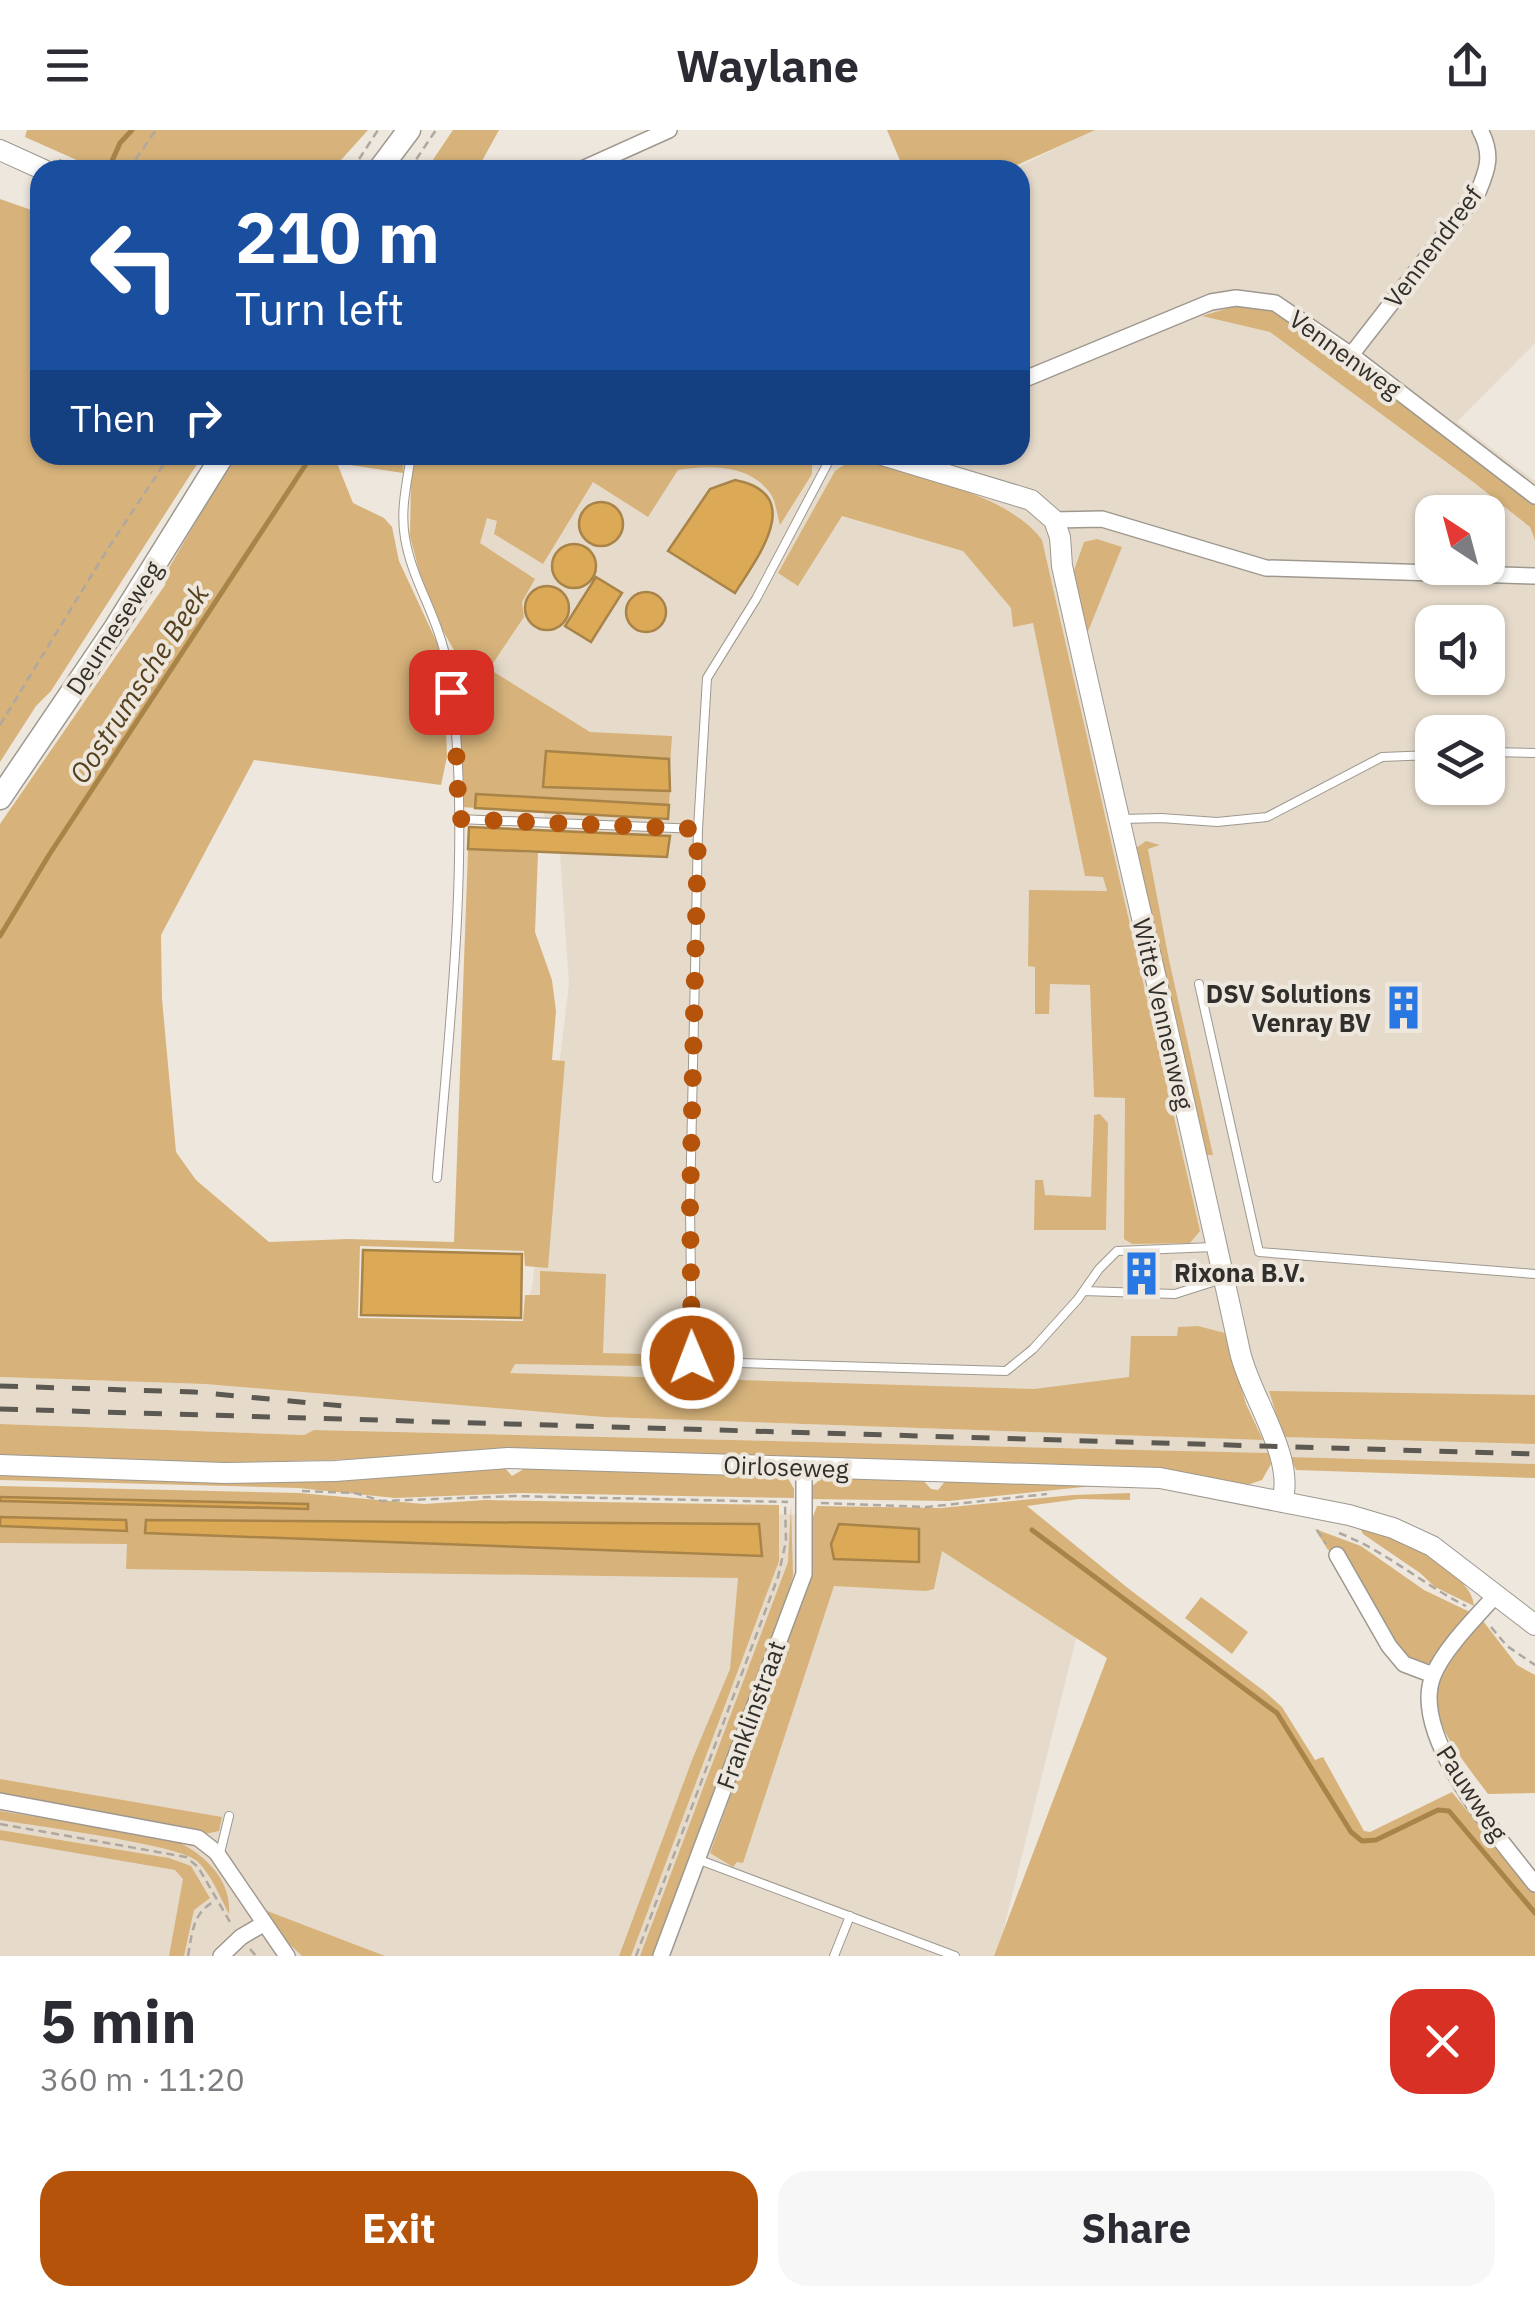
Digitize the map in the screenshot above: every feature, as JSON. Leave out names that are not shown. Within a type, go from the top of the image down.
[{"type":"main road","points":[[388,160],[409,130]]},
{"type":"main road","name":"Deurneseweg","points":[[0,798],[114,630],[217,465]]},
{"type":"street","points":[[602,160],[668,130]]},
{"type":"street","name":"Vennendreef","points":[[1351,356],[1478,192],[1489,165],[1488,145],[1480,130]]},
{"type":"street","points":[[0,150],[30,164]]},
{"type":"street","name":"Vennenweg","points":[[1030,377],[1211,302],[1236,298],[1274,304],[1351,356],[1535,496]]},
{"type":"street","points":[[932,465],[1031,500],[1054,520],[1102,520],[1266,568],[1535,576]]},
{"type":"street","name":"Witte Vennenweg","points":[[1054,520],[1118,819],[1243,1362],[1286,1475],[1282,1502]]},
{"type":"street","name":"Oirloseweg","points":[[0,1465],[242,1473],[335,1471],[508,1458],[1160,1478],[1394,1528],[1432,1546],[1535,1626]]},
{"type":"street","name":"Franklinstraat","points":[[661,1956],[804,1574],[804,1468]]},
{"type":"street","points":[[1337,1555],[1389,1646],[1404,1664],[1433,1675],[1495,1596]]},
{"type":"street","name":"Pauwweg","points":[[1433,1675],[1429,1700],[1434,1734],[1482,1815],[1535,1884]]},
{"type":"street","points":[[0,1801],[198,1838],[210,1844],[287,1956]]},
{"type":"street","points":[[222,1956],[241,1937],[263,1924]]},
{"type":"lane","points":[[409,465],[403,500],[404,535],[416,582],[438,630],[447,664],[455,721],[459,819],[451,1001],[437,1178]]},
{"type":"lane","points":[[827,465],[756,599],[707,678],[698,829],[690,1206],[692,1358],[707,1362],[1006,1371],[1032,1350],[1098,1268],[1117,1251],[1217,1247]]},
{"type":"lane","points":[[1505,752],[1535,753]]},
{"type":"lane","points":[[1118,819],[1218,822],[1267,817],[1382,757],[1415,756]]},
{"type":"lane","points":[[459,819],[698,829]]},
{"type":"lane","points":[[1199,984],[1259,1252],[1535,1274]]},
{"type":"lane","points":[[1084,1290],[1175,1294],[1224,1278]]},
{"type":"lane","points":[[219,1858],[229,1816]]},
{"type":"lane","points":[[698,1858],[955,1956]]},
{"type":"lane","points":[[834,1956],[850,1916]]},
{"type":"path","points":[[135,160],[156,130]]},
{"type":"path","points":[[358,160],[378,130]]},
{"type":"path","points":[[416,160],[436,130]]},
{"type":"path","points":[[0,725],[164,465]]},
{"type":"path","name":"Oirloseweg","points":[[296,1491],[355,1493],[382,1502],[514,1496],[927,1508],[1045,1494]]},
{"type":"path","name":"Franklinstraat","points":[[636,1956],[778,1577],[786,1541],[785,1502]]},
{"type":"path","points":[[1337,1555],[1330,1552],[1313,1525],[1380,1550],[1419,1581],[1480,1614],[1507,1646],[1535,1665]]},
{"type":"path","points":[[0,1824],[186,1857],[198,1867],[256,1956]]},
{"type":"path","points":[[188,1956],[196,1918],[216,1900]]},
{"type":"shaded area","points":[[27,130],[368,130],[341,160],[77,160],[25,137]]},
{"type":"shaded area","points":[[453,130],[499,130],[482,160],[433,160]]},
{"type":"shaded area","points":[[887,130],[1095,130],[1028,160],[900,160]]},
{"type":"shaded area","points":[[1091,130],[1535,130],[1535,343],[1457,422],[1535,481],[1535,1407],[1063,1392],[511,1381],[508,1372],[532,1287],[569,984],[560,854],[451,586],[464,465],[1030,465],[1030,161]]},
{"type":"shaded area","points":[[0,199],[30,210],[30,465],[197,465],[51,691],[36,706],[0,762]]},
{"type":"shaded area","points":[[1229,308],[1267,310],[1319,337],[1535,504],[1535,540],[1530,527],[1505,507],[1505,495],[1490,495],[1270,332],[1202,316]]},
{"type":"shaded area","points":[[229,465],[338,465],[353,503],[384,518],[392,527],[399,561],[439,647],[444,673],[447,757],[441,785],[254,760],[161,935],[162,999],[176,1152],[196,1180],[269,1242],[454,1242],[468,849],[538,853],[535,932],[552,980],[556,1011],[552,1060],[565,1061],[548,1268],[525,1266],[524,1251],[360,1246],[358,1318],[523,1321],[525,1295],[540,1295],[540,1271],[606,1274],[603,1353],[644,1354],[644,1366],[515,1364],[510,1373],[1034,1389],[1129,1377],[1131,1336],[1177,1336],[1178,1327],[1198,1326],[1225,1333],[1246,1404],[1263,1440],[603,1417],[205,1384],[0,1377],[0,824],[165,585],[167,571]]},
{"type":"shaded area","points":[[350,465],[403,465],[403,473]]},
{"type":"shaded area","points":[[414,465],[812,465],[812,474],[780,525],[772,496],[761,483],[728,469],[678,470],[648,517],[593,482],[543,564],[494,534],[497,521],[487,518],[480,543],[535,579],[522,602],[524,617],[489,669],[590,732],[672,736],[670,765],[668,759],[546,752],[543,786],[670,791],[669,805],[477,794],[475,808],[462,807],[456,654],[427,602],[410,536]]},
{"type":"shaded area","points":[[844,465],[879,465],[956,488],[1006,509],[1042,540],[1200,1231],[1190,1243],[1132,1244],[1124,1239],[1125,1098],[1094,1097],[1090,985],[1050,984],[1049,1014],[1035,1014],[1035,967],[1028,966],[1029,890],[1107,891],[1103,877],[1085,876],[1033,623],[1013,627],[1011,608],[963,551],[842,516],[798,586],[778,573],[835,471]]},
{"type":"shaded area","points":[[735,480],[757,487],[769,499],[773,513],[763,546],[735,593],[668,551],[710,489]]},
{"type":"shaded area","points":[[601,502],[616,509],[623,524],[616,539],[601,546],[586,539],[579,524],[586,509]]},
{"type":"shaded area","points":[[1097,539],[1122,547],[1087,634],[1072,576],[1084,542]]},
{"type":"shaded area","points":[[574,544],[589,551],[596,566],[589,581],[574,588],[559,581],[552,566],[559,551]]},
{"type":"shaded area","points":[[596,577],[622,593],[591,642],[565,626]]},
{"type":"shaded area","points":[[547,586],[562,593],[569,608],[562,623],[547,630],[532,623],[525,608],[532,593]]},
{"type":"shaded area","points":[[646,592],[660,598],[666,612],[660,626],[646,632],[632,626],[626,612],[632,598]]},
{"type":"shaded area","points":[[546,751],[669,759],[670,791],[543,787]]},
{"type":"shaded area","points":[[476,794],[669,805],[668,819],[475,808]]},
{"type":"shaded area","points":[[469,827],[670,836],[667,857],[468,849]]},
{"type":"shaded area","points":[[1146,841],[1160,845],[1148,849],[1213,1155],[1207,1155],[1199,1125],[1136,848]]},
{"type":"shaded area","points":[[1100,1114],[1108,1123],[1106,1230],[1034,1230],[1035,1180],[1043,1180],[1045,1195],[1091,1197],[1094,1115]]},
{"type":"shaded area","points":[[363,1250],[522,1254],[521,1318],[361,1315]]},
{"type":"shaded area","points":[[0,1377],[205,1384],[603,1417],[1263,1440],[1269,1453],[315,1430],[304,1435],[0,1424]]},
{"type":"shaded area","points":[[1269,1391],[1535,1395],[1535,1444],[1283,1437]]},
{"type":"shaded area","points":[[0,1424],[304,1435],[314,1430],[1269,1453],[1271,1464],[1262,1480],[1250,1484],[407,1456],[254,1462],[102,1460],[0,1455]]},
{"type":"shaded area","points":[[1283,1437],[1535,1444],[1535,1464],[1290,1457]]},
{"type":"shaded area","points":[[1290,1457],[1535,1464],[1535,1478],[1296,1470]]},
{"type":"shaded area","points":[[527,1467],[784,1471],[794,1489],[794,1498],[521,1493],[395,1498],[298,1488],[0,1480],[0,1473],[505,1468],[512,1476]]},
{"type":"shaded area","points":[[824,1476],[920,1477],[931,1489],[938,1490],[947,1479],[1112,1484],[949,1501],[809,1499],[809,1489]]},
{"type":"shaded area","points":[[0,1486],[299,1493],[424,1504],[485,1500],[779,1505],[779,1561],[631,1956],[619,1956],[730,1669],[738,1578],[126,1569],[127,1544],[0,1543],[0,1526],[126,1530],[126,1520],[0,1517],[0,1501],[307,1508],[308,1505],[0,1497]]},
{"type":"shaded area","points":[[1130,1493],[1130,1500],[1079,1499],[1027,1506],[1282,1707],[1315,1760],[1323,1757],[1364,1831],[1370,1832],[1452,1792],[1535,1894],[1535,1956],[994,1956],[1107,1658],[942,1551],[934,1589],[834,1586],[743,1863],[737,1862],[733,1867],[710,1853],[809,1577],[812,1519],[817,1506],[941,1508]]},
{"type":"shaded area","points":[[0,1495],[978,1519],[1090,1583],[997,1956],[0,1956]]},
{"type":"shaded area","points":[[0,1497],[308,1504],[308,1509],[0,1501]]},
{"type":"shaded area","points":[[791,1506],[790,1588],[654,1956],[640,1956],[788,1562]]},
{"type":"shaded area","points":[[0,1517],[126,1520],[127,1531],[0,1526]]},
{"type":"shaded area","points":[[146,1520],[759,1524],[762,1556],[145,1533]]},
{"type":"shaded area","points":[[839,1524],[919,1529],[919,1562],[834,1559],[831,1544]]},
{"type":"shaded area","points":[[1360,1528],[1390,1537],[1446,1568],[1470,1593],[1474,1606],[1435,1587]]},
{"type":"shaded area","points":[[1315,1529],[1361,1546],[1424,1590],[1472,1613],[1436,1661],[1419,1663],[1404,1656],[1341,1548],[1328,1550]]},
{"type":"shaded area","points":[[1201,1597],[1248,1632],[1232,1654],[1185,1618]]},
{"type":"shaded area","points":[[1483,1621],[1517,1665],[1535,1675],[1535,1793],[1488,1794],[1442,1726],[1437,1689],[1444,1669]]},
{"type":"shaded area","points":[[0,1779],[222,1817],[219,1831],[205,1834],[192,1828],[0,1797]]},
{"type":"shaded area","points":[[0,1811],[172,1839],[213,1868],[226,1889],[229,1914],[207,1872],[184,1855],[135,1842],[0,1820]]},
{"type":"shaded area","points":[[0,1830],[169,1858],[191,1866],[210,1898],[194,1910],[184,1956],[169,1956],[183,1879],[175,1870],[0,1840]]},
{"type":"shaded area","points":[[262,1909],[385,1956],[302,1956],[277,1932]]},
{"type":"waterway","points":[[112,160],[132,130]]},
{"type":"waterway","name":"Oostrumsche Beek","points":[[0,936],[305,465]]},
{"type":"waterway","points":[[1032,1530],[1277,1713],[1351,1832],[1362,1841],[1376,1840],[1438,1810],[1449,1811],[1535,1913]]},
{"type":"railway","points":[[0,1386],[194,1392],[354,1407]]},
{"type":"railway","points":[[0,1409],[1535,1454]]},
{"type":"place","name":"DSV Solutions Venray BV","points":[[1404,1008]]},
{"type":"place","name":"Rixona B.V.","points":[[1141,1273]]},
{"type":"route","points":[[451,692],[459,819],[698,829],[690,1206],[692,1358]]}]
